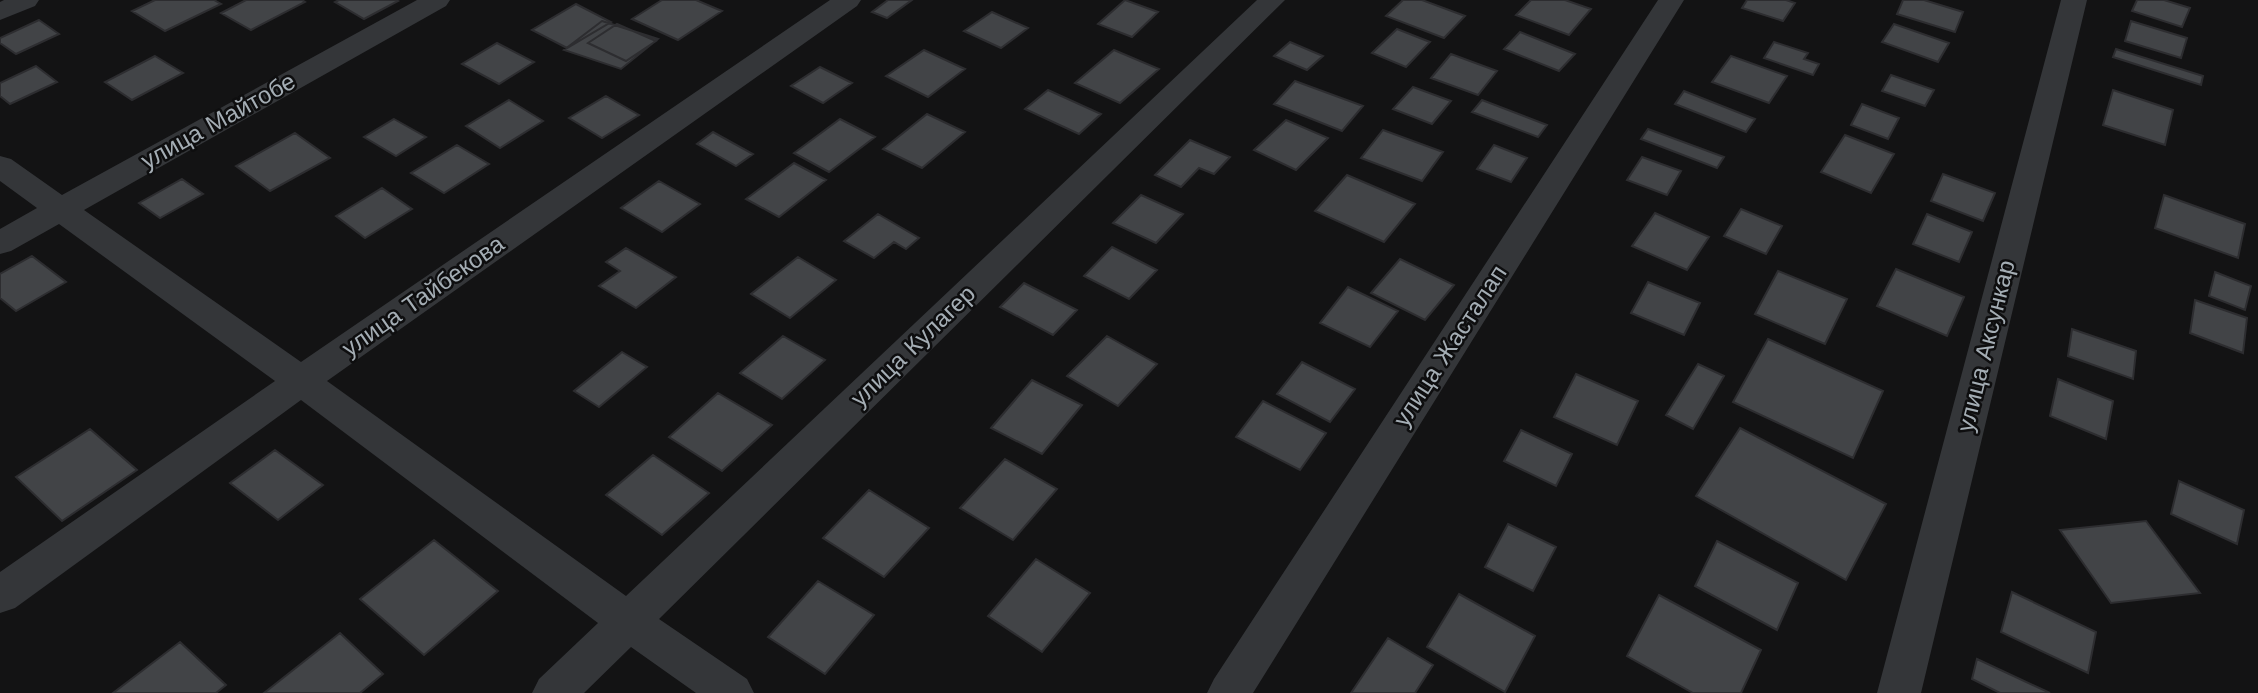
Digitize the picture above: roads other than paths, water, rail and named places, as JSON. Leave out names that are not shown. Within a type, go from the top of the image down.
[{"type":"street","points":[[0,12],[26,0]]},
{"type":"street","name":"улица Майтобе","points":[[0,243],[437,0]]},
{"type":"street","name":"улица Тайбекова","points":[[0,595],[301,381],[848,0]]},
{"type":"street","name":"улица Кулагер","points":[[554,693],[1272,0]]},
{"type":"street","name":"улица Жасталап","points":[[1228,693],[1671,0]]},
{"type":"street","name":"улица Аксункар","points":[[1899,693],[2074,0]]},
{"type":"street","points":[[0,166],[301,381],[628,621],[732,693]]}]
